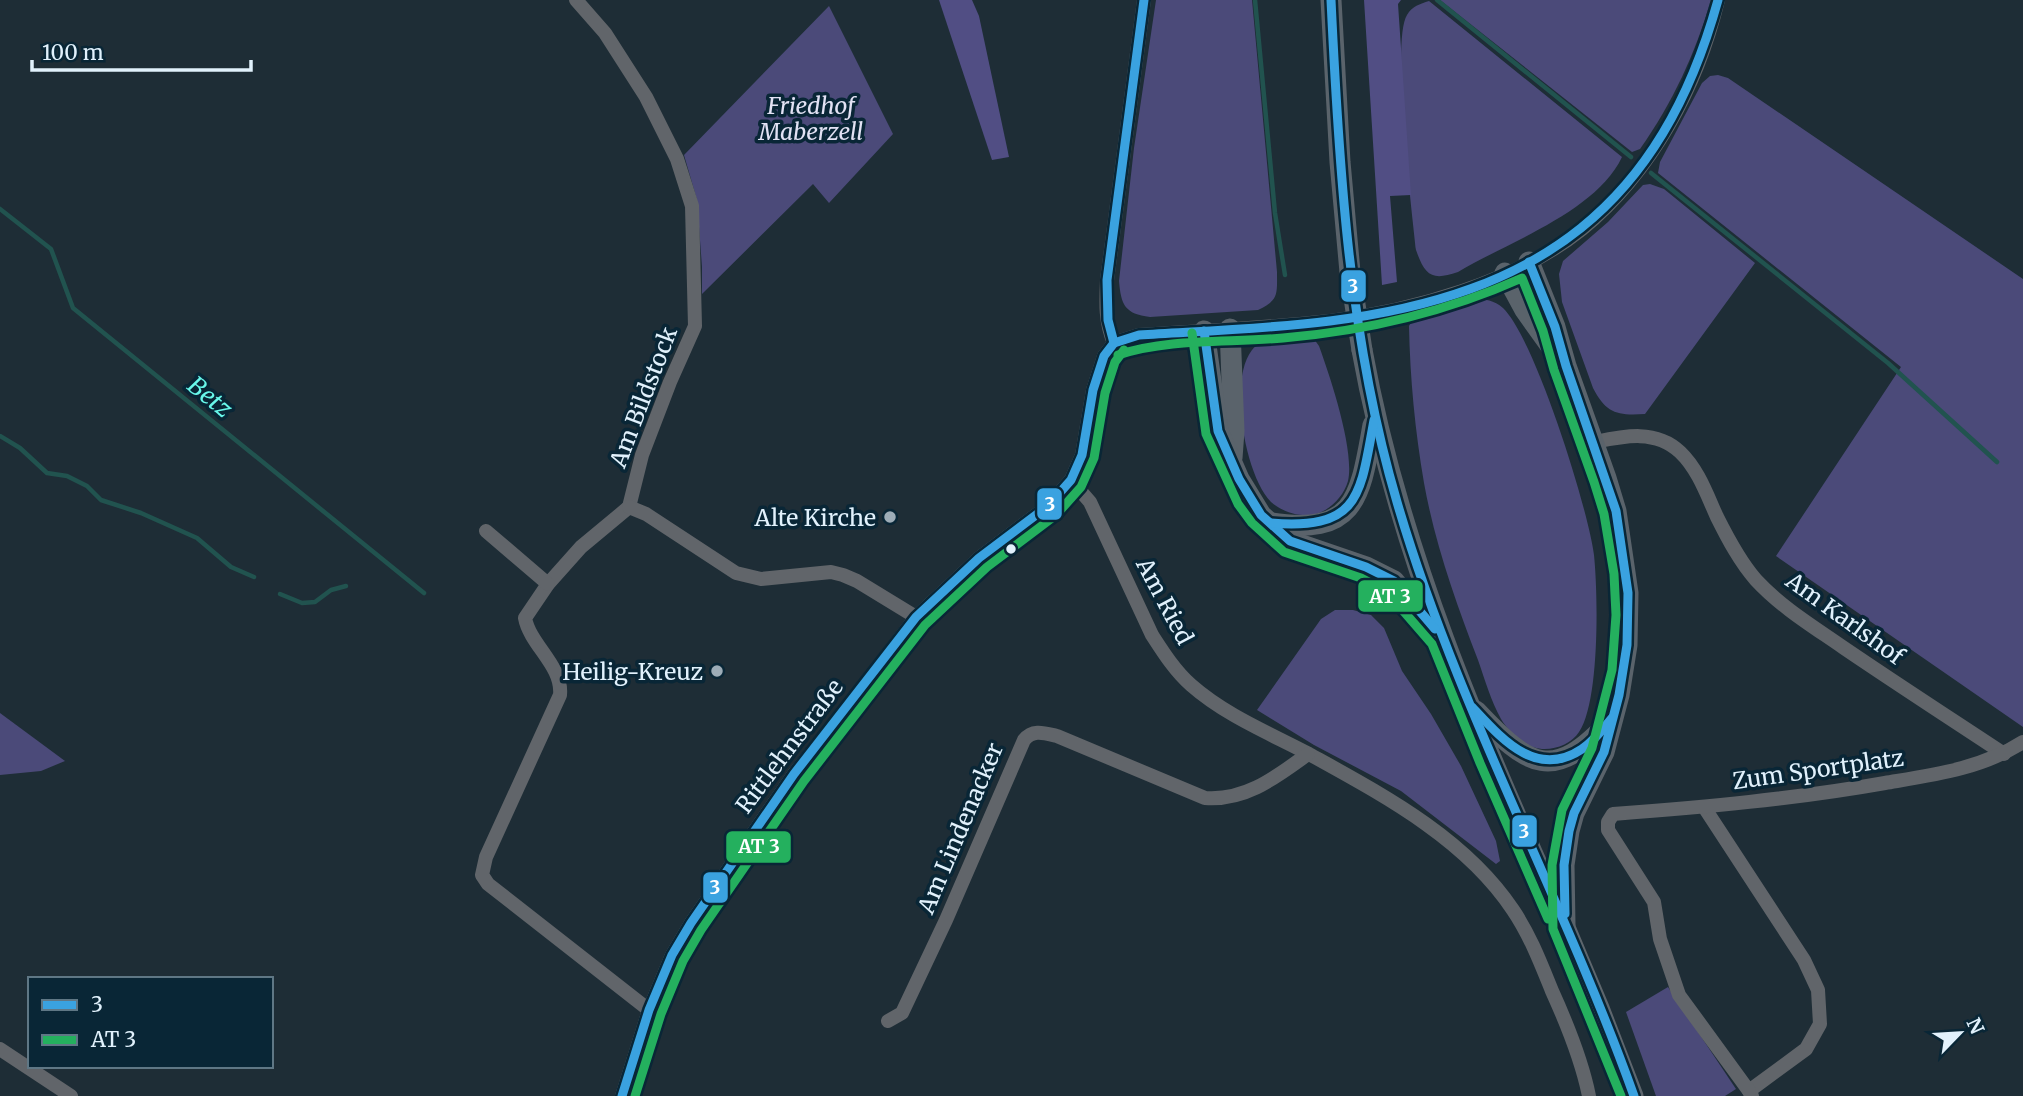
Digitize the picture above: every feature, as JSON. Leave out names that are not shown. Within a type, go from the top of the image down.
[{"type":"highway","points":[[1331,0],[1340,162],[1350,272],[1375,416],[1396,499],[1443,638],[1468,703],[1565,925]]},
{"type":"highway","points":[[1529,262],[1555,327],[1616,511],[1628,593],[1624,672],[1604,752],[1574,813],[1569,831],[1564,865],[1565,925]]},
{"type":"highway","points":[[1506,273],[1514,293],[1542,337],[1566,366]]},
{"type":"highway","points":[[1230,329],[1234,431],[1232,460]]},
{"type":"highway","points":[[1205,331],[1218,431],[1249,498],[1261,515],[1290,541],[1366,567],[1394,581],[1443,638]]},
{"type":"highway","points":[[1271,523],[1309,526],[1322,524],[1343,512],[1352,503],[1362,483],[1375,416]]},
{"type":"highway","points":[[1468,703],[1515,750],[1543,760],[1557,760],[1581,750],[1612,718]]},
{"type":"main road","points":[[1565,925],[1634,1096]]},
{"type":"street","name":"Am Bildstock","points":[[576,0],[605,33],[646,97],[677,159],[692,206],[695,326],[642,455],[629,507]]},
{"type":"street","points":[[1114,344],[1107,327],[1107,280],[1144,0]]},
{"type":"street","points":[[1072,480],[1083,455],[1093,390],[1104,356],[1114,344],[1139,335],[1330,321],[1378,312],[1451,294],[1506,273],[1581,230],[1610,203],[1644,164],[1665,133],[1700,59],[1718,0]]},
{"type":"street","name":"Am Karlshof","points":[[1595,442],[1645,435],[1680,452],[1700,480],[1740,559],[1755,579],[1776,599],[1836,643],[2004,754]]},
{"type":"street","name":"Rittlehnstraße","points":[[622,1096],[649,1010],[672,955],[691,923],[794,774],[848,708],[916,617],[979,558],[1048,506],[1072,480]]},
{"type":"street","name":"Am Ried","points":[[1072,480],[1090,502],[1152,635],[1190,684],[1226,711],[1396,804],[1457,848],[1500,892],[1526,932],[1546,975],[1565,1020],[1589,1096]]},
{"type":"street","points":[[649,1010],[488,884],[482,875],[486,857],[560,695],[561,684],[558,677],[529,632],[525,618],[548,584],[585,542],[629,507],[646,514],[736,573],[761,579],[823,573],[843,575],[916,617]]},
{"type":"street","points":[[486,531],[548,584]]},
{"type":"street","name":"Am Lindenacker","points":[[888,1021],[902,1013],[946,920],[1024,740],[1030,734],[1037,732],[1057,736],[1205,798],[1234,797],[1261,786],[1308,754]]},
{"type":"street","name":"Zum Sportplatz","points":[[1751,1093],[1679,995],[1660,939],[1654,902],[1608,830],[1608,822],[1613,814],[1816,795],[1954,772],[2004,754],[2023,742]]},
{"type":"street","points":[[1704,807],[1804,960],[1818,990],[1820,1024],[1806,1049],[1751,1093]]},
{"type":"street","points":[[0,1049],[28,1068]]},
{"type":"street","points":[[29,1068],[71,1096]]},
{"type":"green space","points":[[1156,0],[1252,0],[1277,272],[1275,296],[1270,303],[1258,310],[1150,317],[1130,311],[1121,296],[1119,281],[1134,148]]},
{"type":"green space","points":[[1440,0],[1711,0],[1698,39],[1673,95],[1640,149],[1632,152]]},
{"type":"green space","points":[[1429,1],[1622,157],[1610,177],[1572,210],[1458,272],[1442,276],[1426,271],[1416,250],[1402,90],[1401,57],[1407,15],[1414,7]]},
{"type":"green space","name":"Friedhof Maberzell","points":[[829,6],[893,134],[829,203],[813,184],[702,294],[697,200],[684,155]]},
{"type":"green space","points":[[1710,76],[1728,78],[2023,279],[2023,727],[1776,556],[1901,367],[1658,173],[1660,162],[1702,83]]},
{"type":"green space","points":[[1650,184],[1664,189],[1755,263],[1645,414],[1627,414],[1608,408],[1593,388],[1562,302],[1559,274],[1563,261],[1608,222],[1643,185]]},
{"type":"green space","points":[[1474,299],[1489,300],[1503,308],[1530,353],[1571,464],[1590,532],[1594,555],[1597,620],[1591,697],[1579,732],[1568,742],[1553,748],[1536,748],[1524,743],[1509,730],[1497,712],[1447,573],[1424,483],[1410,365],[1409,326],[1414,316]]},
{"type":"green space","points":[[1301,332],[1314,339],[1324,359],[1345,433],[1349,468],[1346,487],[1336,502],[1310,515],[1298,515],[1281,509],[1271,502],[1262,489],[1247,450],[1241,404],[1241,383],[1245,364],[1252,350],[1268,340]]},
{"type":"green space","points":[[1335,610],[1353,610],[1371,615],[1384,628],[1402,671],[1461,766],[1496,841],[1500,861],[1496,864],[1401,791],[1314,745],[1257,710],[1321,619]]},
{"type":"green space","points":[[0,713],[65,761],[41,771],[0,775]]},
{"type":"green space","points":[[1668,987],[1736,1089],[1725,1096],[1656,1096],[1626,1012]]},
{"type":"shaded area","points":[[939,0],[972,0],[979,16],[1009,157],[992,160]]},
{"type":"shaded area","points":[[1364,0],[1401,0],[1398,4],[1411,195],[1390,196],[1397,282],[1382,285]]},
{"type":"waterway","points":[[1255,0],[1275,213],[1285,275]]},
{"type":"waterway","points":[[1437,0],[1631,157]]},
{"type":"waterway","points":[[1651,173],[1888,363],[1997,462]]},
{"type":"waterway","name":"Betz","points":[[0,209],[51,249],[73,308],[424,593]]},
{"type":"waterway","points":[[0,436],[20,448],[47,473],[67,476],[87,486],[101,500],[141,513],[197,538],[231,567],[254,577]]},
{"type":"waterway","points":[[280,594],[302,603],[315,602],[331,590],[346,586]]},
{"type":"transit line","name":"3","points":[[1114,343],[1108,320],[1107,280],[1144,0]]},
{"type":"transit line","name":"3","points":[[1331,0],[1343,190],[1357,316],[1381,441],[1397,502],[1449,653],[1606,1021],[1634,1096]]},
{"type":"transit line","name":"3","points":[[1114,343],[1139,335],[1306,324],[1404,308],[1471,289],[1530,262],[1581,228],[1625,185],[1663,133],[1694,72],[1718,0]]},
{"type":"transit line","name":"3","points":[[1529,262],[1555,327],[1616,511],[1628,593],[1627,645],[1619,695],[1604,752],[1574,813],[1569,831],[1564,865],[1565,914]]},
{"type":"transit line","points":[[1118,355],[1157,346],[1283,338],[1375,325],[1464,301],[1522,278],[1543,331],[1604,514],[1614,574],[1616,615],[1612,670],[1592,748],[1562,810],[1552,865],[1553,929],[1621,1096]]},
{"type":"transit line","name":"3","points":[[1204,331],[1218,431],[1239,479],[1261,515],[1290,541],[1366,567],[1394,581],[1435,629]]},
{"type":"transit line","points":[[1192,333],[1206,434],[1238,504],[1252,523],[1284,552],[1361,578],[1386,591],[1432,644],[1548,919]]},
{"type":"transit line","name":"3","points":[[622,1096],[649,1010],[672,955],[691,923],[794,774],[916,617],[979,558],[1048,506],[1071,480],[1082,455],[1093,390],[1104,356],[1114,343]]},
{"type":"transit line","points":[[635,1096],[661,1014],[683,961],[701,930],[804,781],[925,625],[987,567],[1056,515],[1081,487],[1094,458],[1105,393],[1115,362],[1124,350]]},
{"type":"transit line","name":"3","points":[[1271,523],[1300,524],[1323,521],[1339,514],[1351,503],[1365,469],[1374,420]]},
{"type":"transit line","name":"3","points":[[1472,707],[1507,742],[1535,758],[1549,760],[1565,757],[1582,749],[1612,718]]},
{"type":"place","name":"Alte Kirche","points":[[890,517]]},
{"type":"place","name":"Heilig-Kreuz","points":[[717,671]]}]
